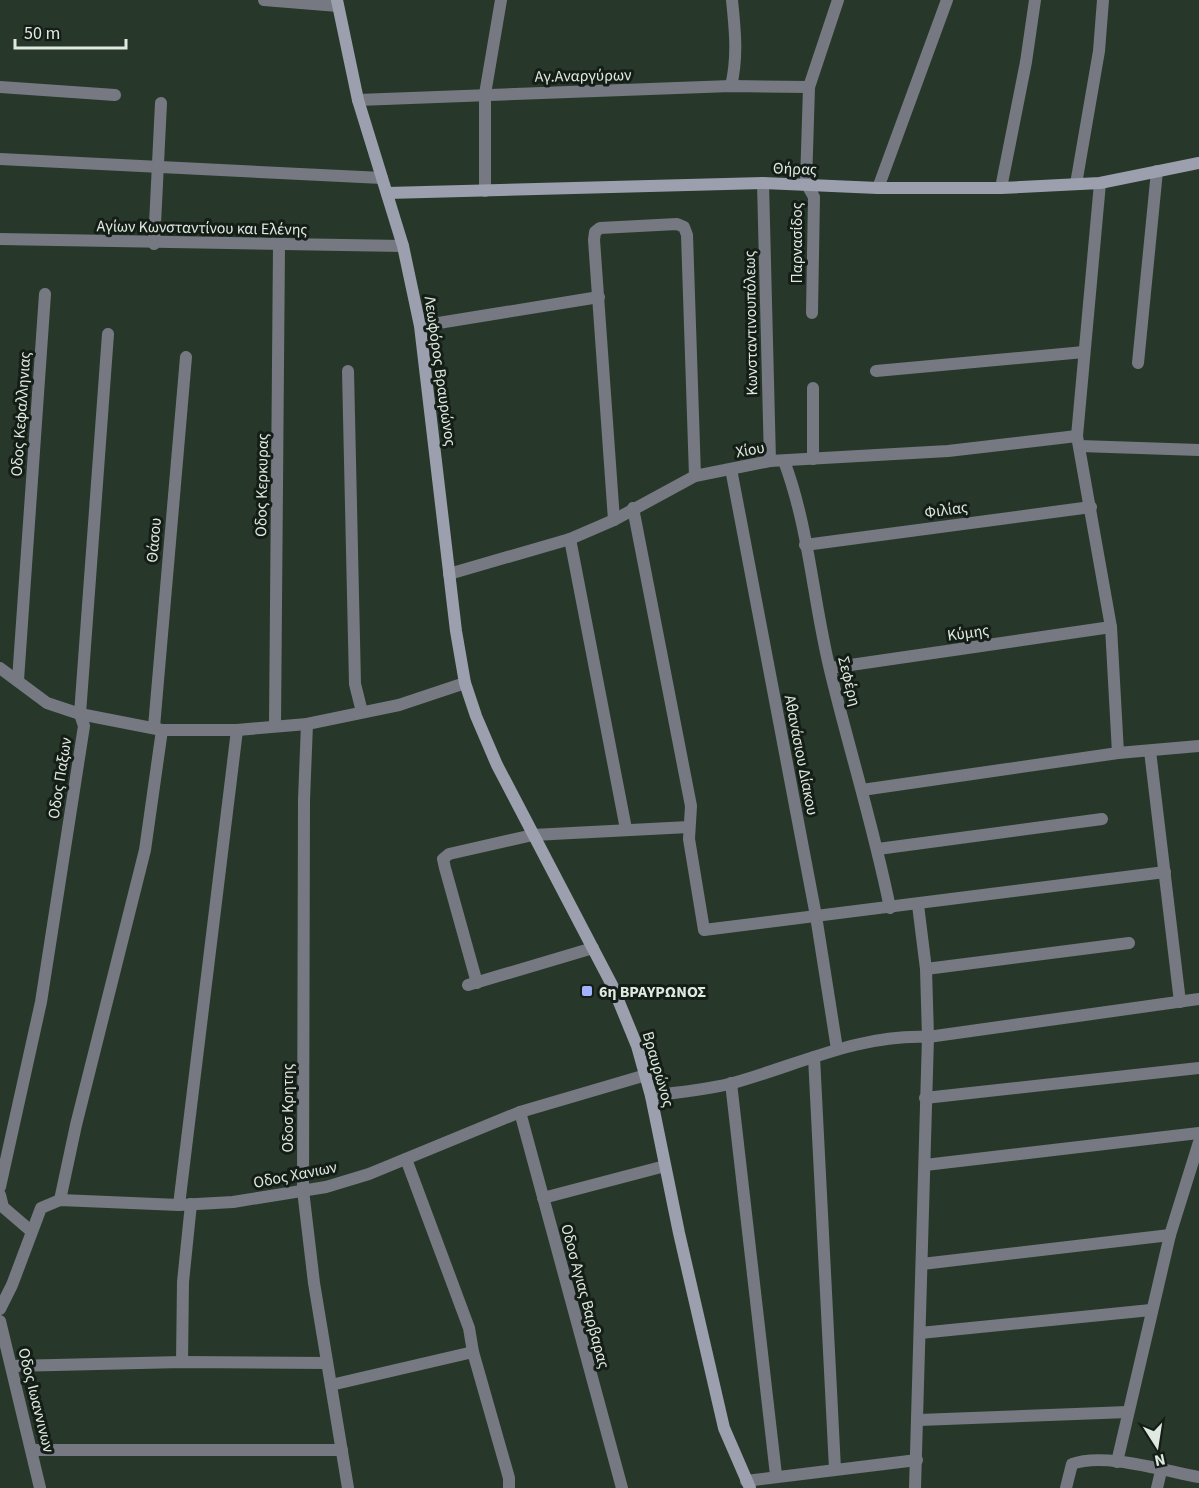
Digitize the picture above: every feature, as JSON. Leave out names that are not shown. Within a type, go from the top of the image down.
[{"type":"main road","name":"Λεωφόρος Βραυρώνος","points":[[337,3],[358,100],[403,246],[420,326],[449,574],[465,683]]},
{"type":"main road","name":"Θήρας","points":[[387,194],[763,183],[806,183],[878,188],[1001,188],[1100,183],[1199,162]]},
{"type":"main road","name":"Βραυρώνος","points":[[465,683],[476,716],[533,835],[625,1014],[646,1075],[724,1428],[748,1484]]},
{"type":"street","points":[[264,0],[337,3]]},
{"type":"street","points":[[485,191],[485,94],[501,0]]},
{"type":"street","points":[[731,86],[735,68],[736,31],[732,0]]},
{"type":"street","name":"Παρνασίδος","points":[[812,313],[814,196],[806,183],[809,87],[838,0]]},
{"type":"street","points":[[878,188],[947,0]]},
{"type":"street","points":[[1001,188],[1026,62],[1035,0]]},
{"type":"street","points":[[1076,184],[1097,61],[1103,0]]},
{"type":"street","name":"Αγ.Αναργύρων","points":[[358,100],[731,86],[809,87]]},
{"type":"street","points":[[0,87],[115,95]]},
{"type":"street","points":[[153,244],[161,103]]},
{"type":"street","points":[[0,159],[382,178]]},
{"type":"street","points":[[1137,363],[1157,171]]},
{"type":"street","name":"Κωνσταντινουπόλεως","points":[[763,183],[770,461]]},
{"type":"street","points":[[1100,183],[1083,352],[1078,441],[1111,627],[1118,753]]},
{"type":"street","points":[[614,520],[595,232],[600,228],[677,224],[684,227],[687,235],[695,476]]},
{"type":"street","name":"Αγίων Κωνσταντίνου και Ελένης","points":[[0,239],[153,244],[403,246]]},
{"type":"street","name":"Οδος Κερκυρας","points":[[275,725],[279,245]]},
{"type":"street","name":"Οδος Κεφαλληνιας","points":[[18,680],[45,294]]},
{"type":"street","points":[[420,326],[599,297]]},
{"type":"street","name":"Οδος Παξων","points":[[0,1187],[41,1002],[84,726],[80,714],[108,334]]},
{"type":"street","points":[[876,371],[1083,352]]},
{"type":"street","name":"Θάσου","points":[[60,1200],[76,1125],[145,850],[158,728],[186,357]]},
{"type":"street","points":[[348,371],[354,684],[362,712]]},
{"type":"street","points":[[813,388],[813,459]]},
{"type":"street","name":"Χίου","points":[[449,574],[570,539],[614,520],[695,476],[770,461],[1078,441],[1199,450]]},
{"type":"street","name":"Σεφέρη","points":[[784,461],[796,491],[830,669],[878,849],[890,908]]},
{"type":"street","name":"Αθανάσιου Δίακου","points":[[731,469],[816,916],[837,1049]]},
{"type":"street","name":"Φιλίας","points":[[805,545],[1091,507]]},
{"type":"street","points":[[633,508],[691,806],[689,827],[704,930],[918,905],[1165,872]]},
{"type":"street","points":[[570,539],[626,829]]},
{"type":"street","name":"Κύμης","points":[[830,669],[1111,627]]},
{"type":"street","points":[[0,668],[46,703],[80,714],[158,728],[237,730],[307,724],[399,705],[465,683]]},
{"type":"street","name":"Οδοσ Κρητης","points":[[307,724],[304,800],[303,1190],[314,1283],[348,1488]]},
{"type":"street","points":[[182,1362],[185,1204],[237,730]]},
{"type":"street","points":[[862,790],[1118,753],[1199,746]]},
{"type":"street","points":[[1150,751],[1180,1002]]},
{"type":"street","points":[[878,849],[1102,819]]},
{"type":"street","points":[[593,948],[472,984],[443,859],[449,854],[533,835],[689,827]]},
{"type":"street","points":[[915,1488],[919,1420],[928,1037],[926,969],[918,905]]},
{"type":"street","points":[[926,969],[1129,943]]},
{"type":"street","points":[[651,1096],[731,1083],[837,1049],[900,1036],[928,1037],[1199,999]]},
{"type":"street","points":[[814,1057],[835,1469]]},
{"type":"street","points":[[925,1098],[1199,1068]]},
{"type":"street","name":"Οδος Χανιων","points":[[60,1200],[185,1204],[233,1202],[347,1181],[520,1112],[646,1075]]},
{"type":"street","points":[[731,1083],[776,1475]]},
{"type":"street","name":"Οδοσ Αγιας Βαρβαρας","points":[[520,1112],[622,1488]]},
{"type":"street","points":[[925,1165],[1199,1133]]},
{"type":"street","points":[[1117,1462],[1170,1235],[1198,1146]]},
{"type":"street","points":[[406,1159],[469,1328],[473,1352],[509,1478],[509,1488]]},
{"type":"street","points":[[543,1198],[665,1166]]},
{"type":"street","points":[[0,1195],[3,1207],[31,1231]]},
{"type":"street","points":[[0,1309],[12,1285],[41,1209],[60,1200]]},
{"type":"street","points":[[922,1264],[1170,1235]]},
{"type":"street","points":[[920,1333],[1151,1310]]},
{"type":"street","name":"Οδος Ιωαννινων","points":[[0,1321],[40,1488]]},
{"type":"street","points":[[331,1385],[473,1352]]},
{"type":"street","points":[[12,1365],[182,1362],[327,1363]]},
{"type":"street","points":[[919,1420],[1128,1412]]},
{"type":"street","points":[[32,1450],[342,1450]]},
{"type":"street","points":[[748,1484],[776,1475],[917,1460]]},
{"type":"street","points":[[1066,1488],[1072,1464],[1083,1460],[1117,1462],[1161,1471],[1198,1475]]},
{"type":"street","points":[[1157,1488],[1161,1471]]},
{"type":"place","name":"6η ΒΡΑΥΡΩΝΟΣ","points":[[587,991]]}]
